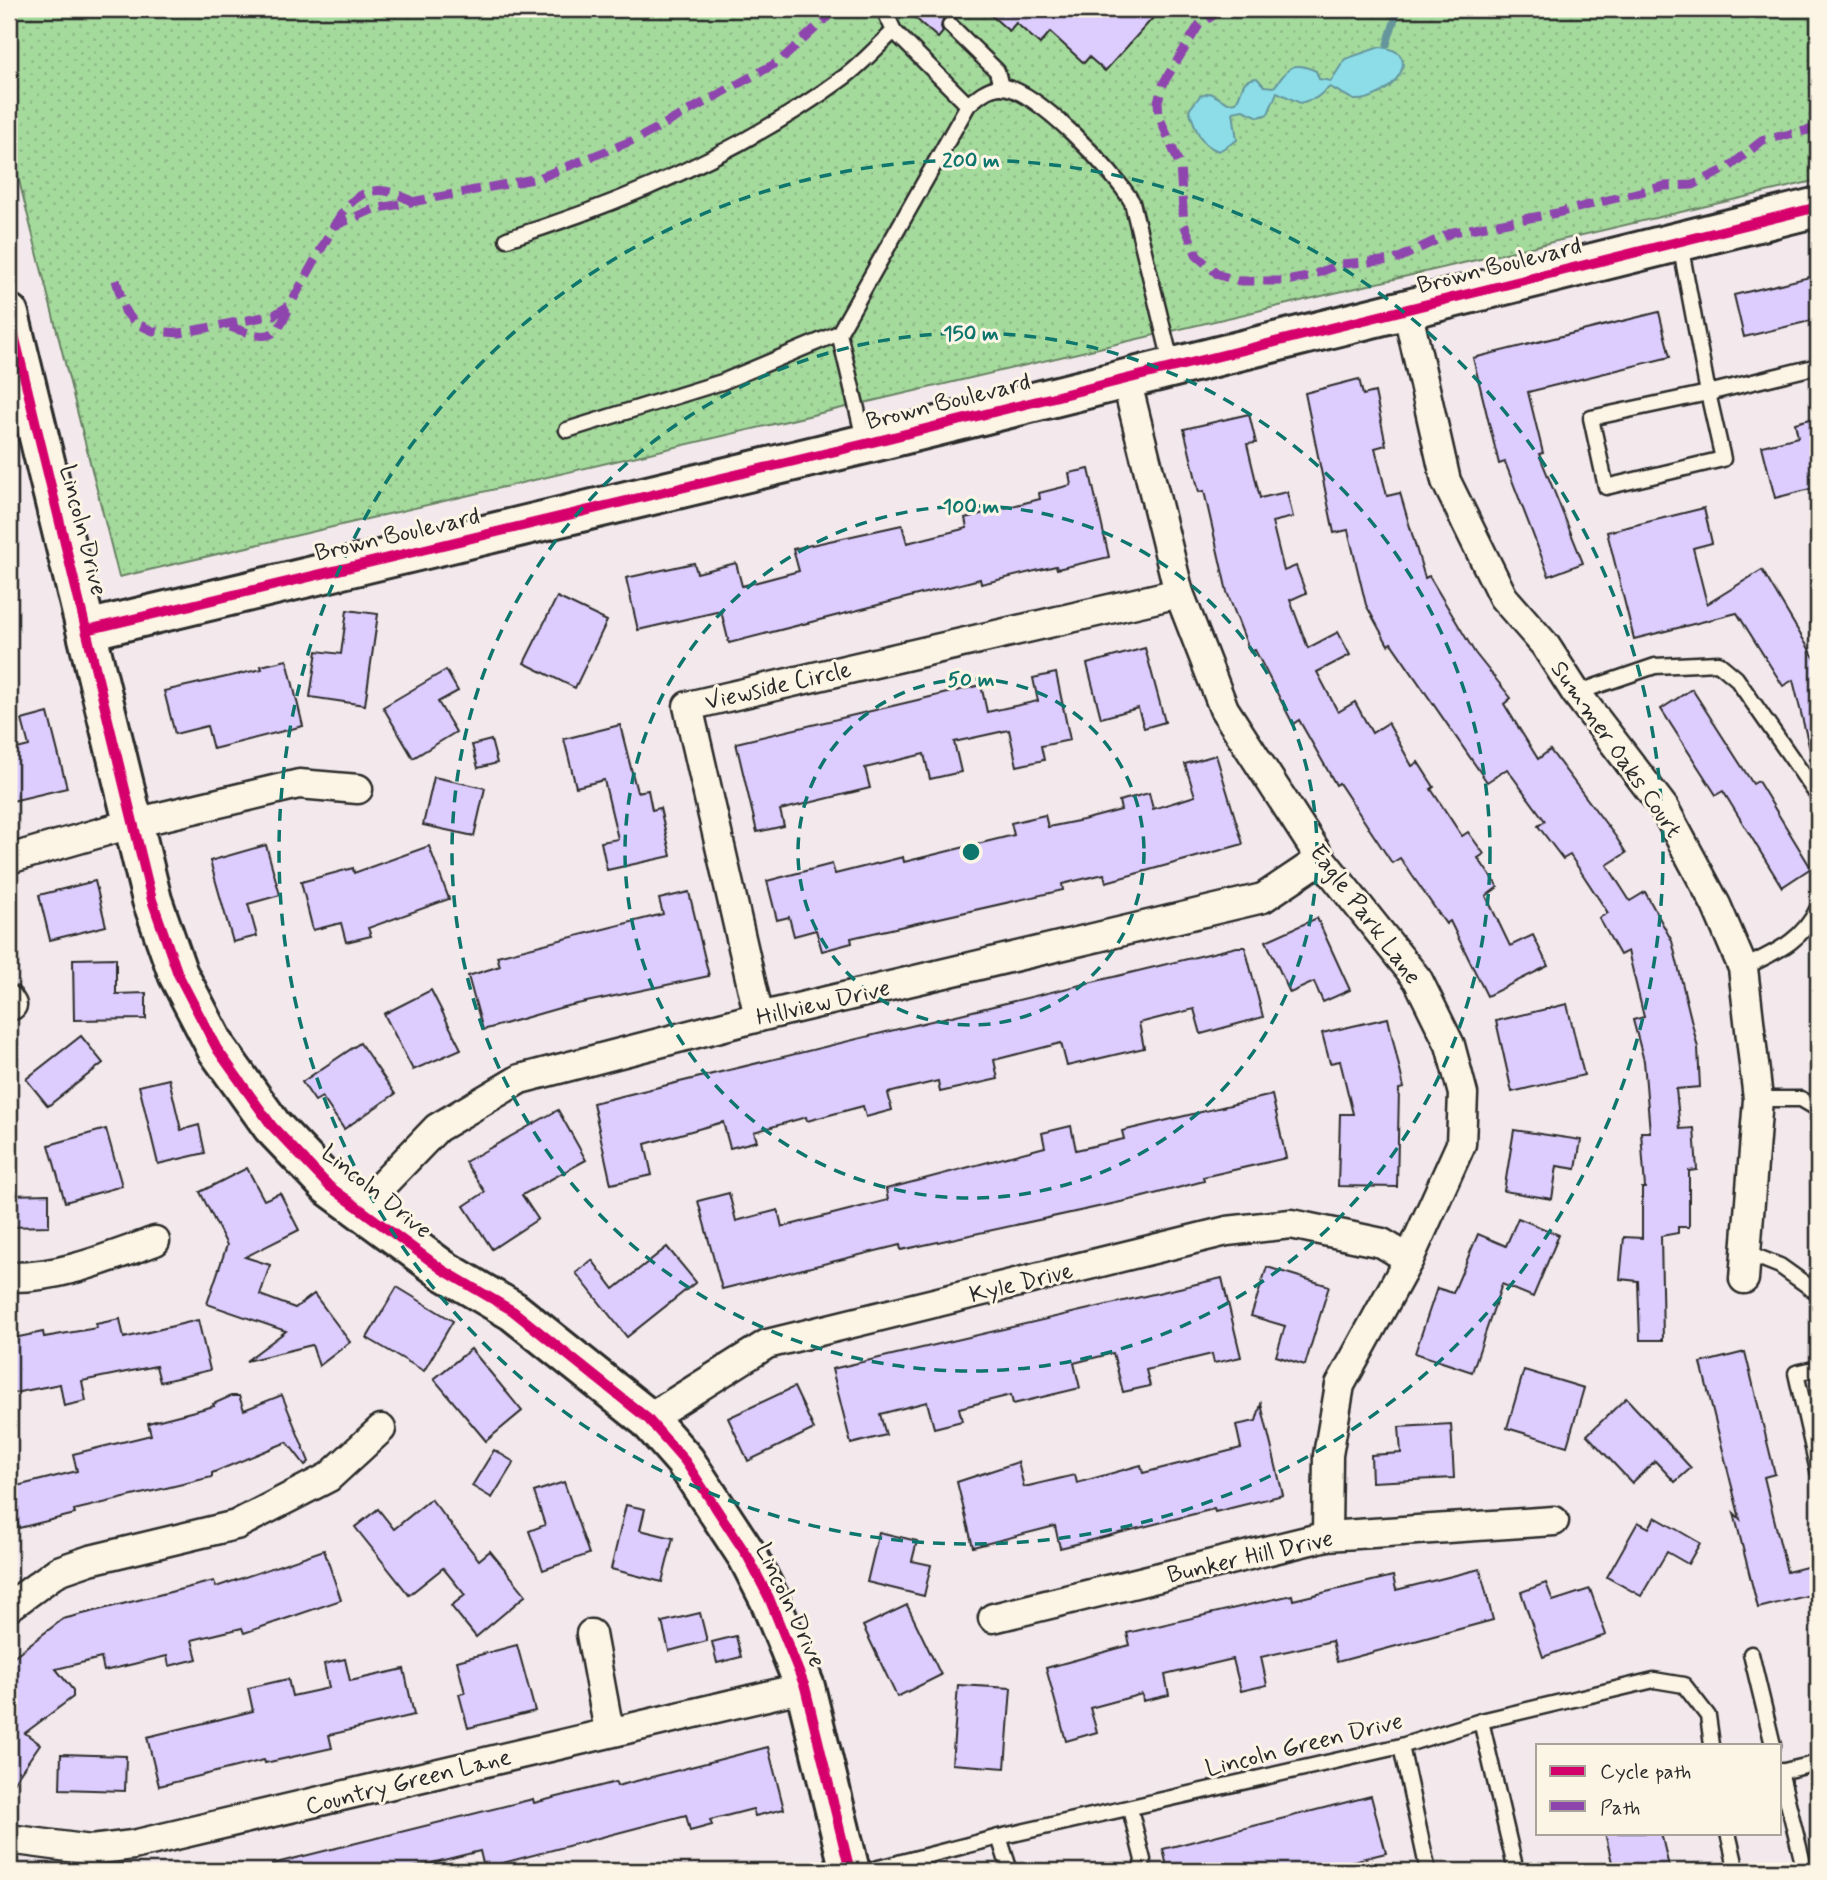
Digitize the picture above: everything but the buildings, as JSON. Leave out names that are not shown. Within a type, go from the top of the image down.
[{"type":"street","name":"Brown Boulevard","points":[[87,631],[865,444],[1818,207]]},
{"type":"street","name":"Summer Oaks Court","points":[[1407,309],[1446,481],[1503,597],[1545,645],[1576,693],[1664,808],[1716,905],[1743,968],[1758,1100],[1744,1266]]},
{"type":"street","name":"Lincoln Drive","points":[[9,314],[20,412],[87,631],[152,900],[178,974],[217,1049],[272,1126],[329,1186],[443,1270],[513,1311],[648,1419],[685,1461],[728,1524],[769,1598],[805,1687],[850,1871]]},
{"type":"street","name":"Eagle Park Lane","points":[[1126,379],[1179,593],[1224,709],[1321,859],[1418,980],[1450,1045],[1462,1094],[1461,1144],[1409,1259],[1340,1384],[1328,1455],[1328,1536]]},
{"type":"street","name":"Viewside Circle","points":[[759,1017],[688,706],[1179,593]]},
{"type":"street","points":[[9,859],[134,823],[299,784],[358,789]]},
{"type":"street","name":"Hillview Drive","points":[[359,1209],[437,1128],[520,1079],[759,1017],[1263,898],[1321,859]]},
{"type":"street","name":"Kyle Drive","points":[[648,1419],[767,1344],[1227,1231],[1292,1224],[1382,1243],[1409,1259]]},
{"type":"street","points":[[9,1277],[29,1277],[96,1262],[155,1241]]},
{"type":"street","points":[[9,1607],[58,1571],[90,1560],[236,1525],[329,1477],[381,1429]]},
{"type":"street","name":"Bunker Hill Drive","points":[[993,1618],[1328,1536],[1554,1521]]},
{"type":"street","points":[[591,1634],[610,1731]]},
{"type":"street","name":"Country Green Lane","points":[[9,1839],[91,1850],[132,1845],[351,1796],[610,1731],[805,1687]]},
{"type":"lane","points":[[888,9],[887,16],[894,31],[968,106]]},
{"type":"lane","points":[[950,25],[997,71],[1001,87]]},
{"type":"lane","points":[[506,239],[623,200],[738,144],[845,77],[894,31]]},
{"type":"lane","points":[[567,430],[722,382],[839,333],[968,106],[982,93],[1001,87],[1020,91],[1038,104],[1107,165],[1122,183],[1132,202],[1172,367]]},
{"type":"lane","points":[[1680,241],[1708,393],[1723,459],[1606,487],[1591,418],[1708,393],[1818,366]]},
{"type":"lane","points":[[839,333],[865,444]]},
{"type":"lane","points":[[1576,693],[1655,666],[1718,663],[1736,678],[1818,796]]},
{"type":"lane","points":[[1743,968],[1783,948],[1808,928],[1818,908]]},
{"type":"lane","points":[[1758,1100],[1801,1099],[1818,1109]]},
{"type":"lane","name":"Summer Oaks Court","points":[[1744,1266],[1780,1266],[1818,1293]]},
{"type":"lane","points":[[1818,1368],[1796,1373],[1818,1471]]},
{"type":"lane","points":[[1751,1654],[1773,1744]]},
{"type":"lane","name":"Lincoln Green Drive","points":[[867,1871],[999,1837],[1401,1746],[1481,1721],[1654,1681],[1684,1685],[1691,1692],[1709,1716],[1712,1744]]},
{"type":"lane","points":[[1481,1721],[1516,1871]]},
{"type":"lane","points":[[1401,1746],[1428,1871]]},
{"type":"lane","points":[[1782,1772],[1818,1763]]},
{"type":"lane","points":[[1782,1780],[1805,1871]]},
{"type":"lane","points":[[1130,1809],[1143,1860],[1141,1871]]},
{"type":"lane","points":[[1728,1834],[1737,1871]]},
{"type":"lane","points":[[999,1837],[1010,1871]]},
{"type":"green space","points":[[9,9],[1818,9],[1818,180],[119,577],[9,141]]},
{"type":"water","points":[[1380,47],[1394,51],[1402,58],[1403,66],[1391,85],[1367,99],[1354,100],[1330,87],[1316,98],[1300,103],[1277,92],[1268,114],[1259,117],[1243,110],[1233,112],[1237,140],[1219,151],[1207,145],[1196,129],[1189,110],[1200,96],[1210,93],[1228,103],[1236,102],[1247,81],[1257,78],[1264,86],[1274,87],[1294,66],[1307,67],[1316,71],[1319,79],[1331,81],[1345,59]]},
{"type":"waterway","points":[[1387,44],[1398,9]]},
{"type":"marked path","points":[[116,280],[125,311],[135,323],[153,331],[180,333],[274,315],[290,305],[334,226],[374,209],[539,178],[641,137],[780,61],[836,9]]},
{"type":"marked path","points":[[1222,9],[1199,25],[1164,82],[1158,101],[1159,116],[1180,166],[1184,224],[1197,256],[1219,275],[1239,281],[1286,281],[1308,277],[1340,264],[1395,260],[1453,232],[1557,213],[1664,186],[1693,185],[1728,168],[1763,140],[1818,128]]},
{"type":"marked path","points":[[334,226],[349,205],[366,193],[386,191],[411,201]]},
{"type":"marked path","points":[[230,327],[252,334],[268,335],[279,327],[290,305]]},
{"type":"cycle path","points":[[87,630],[865,444],[1818,207]]},
{"type":"cycle path","points":[[9,314],[152,900],[178,974],[217,1049],[272,1126],[329,1186],[443,1270],[513,1311],[648,1419],[685,1461],[748,1557],[769,1598],[805,1687],[850,1871]]}]
